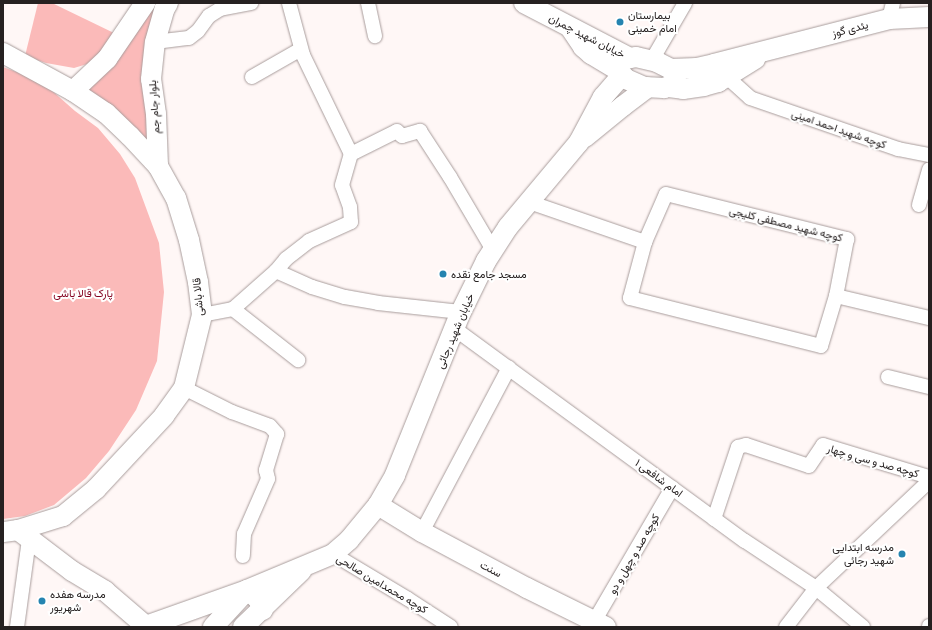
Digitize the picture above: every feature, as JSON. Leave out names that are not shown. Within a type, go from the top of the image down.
[{"type":"main road","points":[[73,91],[106,59],[145,3]]},
{"type":"main road","name":"بلوار جام جم","points":[[158,166],[156,114],[151,79],[155,42],[164,8],[168,3]]},
{"type":"main road","name":"خیابان شهید چمران","points":[[524,3],[570,28],[583,47],[591,54],[623,68]]},
{"type":"main road","name":"یئدی گوز","points":[[670,78],[697,68],[772,48],[891,11],[929,17]]},
{"type":"main road","points":[[648,87],[639,85],[623,68],[636,57],[652,60],[683,89],[704,86],[727,77],[772,48]]},
{"type":"main road","name":"قالا باشی","points":[[3,53],[73,91],[106,113],[158,166],[176,198],[189,240],[198,282],[202,316],[184,388],[164,416],[96,489],[63,516],[17,534]]},
{"type":"main road","name":"خیابان شهید رجائی","points":[[213,627],[247,590],[333,554],[349,540],[378,506],[395,475],[458,321],[493,250],[508,227],[579,142],[603,97],[623,68]]},
{"type":"main road","points":[[579,142],[648,87],[670,78]]},
{"type":"main road","name":"سنت","points":[[378,506],[422,532],[527,588],[600,624]]},
{"type":"main road","points":[[17,534],[105,591],[146,627],[247,590],[258,599],[263,610]]},
{"type":"main road","name":"خیابان شهید رجائی","points":[[243,627],[263,610],[308,564]]},
{"type":"street","points":[[155,42],[189,38],[198,31],[209,16],[220,9],[251,3]]},
{"type":"street","points":[[202,316],[234,309],[276,271],[286,259],[309,242],[352,222],[350,207],[342,185],[351,154],[301,48],[289,3]]},
{"type":"street","points":[[368,3],[375,36]]},
{"type":"street","points":[[652,60],[685,3]]},
{"type":"street","points":[[252,77],[301,48]]},
{"type":"street","name":"کوچه شهید احمد امینی","points":[[727,77],[750,98],[898,149],[929,154]]},
{"type":"street","points":[[351,154],[397,131],[402,136],[420,131],[450,177],[493,250]]},
{"type":"street","points":[[919,205],[929,169]]},
{"type":"street","name":"کوچه شهید مصطفی کلیجی","points":[[666,194],[847,240],[836,296],[821,346],[630,298],[645,242],[666,194]]},
{"type":"street","points":[[529,202],[645,242]]},
{"type":"street","points":[[276,271],[312,287],[345,297],[458,321]]},
{"type":"street","points":[[836,296],[929,318]]},
{"type":"street","points":[[234,309],[298,360]]},
{"type":"street","name":"امام شافعی ۱","points":[[458,321],[509,368],[714,519],[816,588],[863,627]]},
{"type":"street","points":[[422,532],[509,368]]},
{"type":"street","points":[[888,376],[929,387]]},
{"type":"street","points":[[184,388],[232,412],[270,426],[277,434],[266,470],[268,480],[244,534],[243,556]]},
{"type":"street","name":"کوچه صد و سی و چهار","points":[[714,519],[738,447],[746,445],[809,466],[823,445],[929,477]]},
{"type":"street","points":[[786,627],[816,588],[929,481]]},
{"type":"street","name":"کوچه صد و چهل و دو","points":[[600,624],[672,488]]},
{"type":"street","points":[[17,534],[17,627]]},
{"type":"street","name":"کوچه محمدامین صالحی","points":[[333,554],[451,627]]},
{"type":"green space","points":[[38,3],[52,3],[116,34],[97,61],[74,68],[46,63],[25,56]]},
{"type":"green space","points":[[154,3],[165,8],[155,42],[158,166],[73,91]]},
{"type":"green space","name":"پارک قالا باشی","points":[[3,67],[41,81],[75,111],[98,128],[120,154],[135,178],[159,243],[164,292],[157,361],[136,410],[109,451],[86,478],[54,505],[25,516],[3,519]]},
{"type":"place","name":"بیمارستان امام خمینی","points":[[620,22]]},
{"type":"place","name":"مسجد جامع نقده","points":[[443,274]]},
{"type":"place","name":"مدرسه ابتدایی شهید رجائی","points":[[902,554]]},
{"type":"place","name":"مدرسه هفده شهریور","points":[[42,601]]}]
